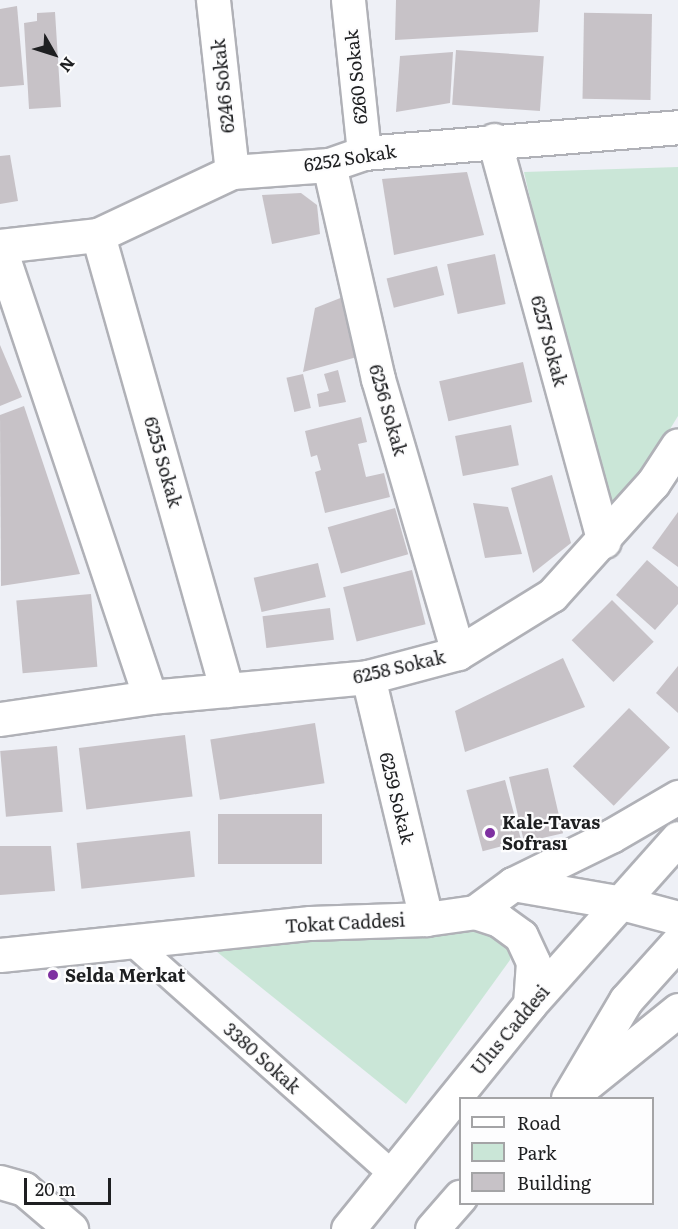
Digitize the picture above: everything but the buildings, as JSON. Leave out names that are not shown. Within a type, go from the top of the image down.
[{"type":"street","name":"6246 Sokak","points":[[213,0],[232,172]]},
{"type":"street","name":"6260 Sokak","points":[[348,0],[364,153]]},
{"type":"street","name":"6252 Sokak","points":[[0,247],[98,235],[232,172],[329,165],[364,153],[494,140],[678,127]]},
{"type":"street","name":"6257 Sokak","points":[[494,140],[604,541]]},
{"type":"street","name":"6256 Sokak","points":[[329,165],[378,379],[458,653]]},
{"type":"street","name":"6255 Sokak","points":[[98,235],[227,690]]},
{"type":"street","points":[[0,247],[150,697]]},
{"type":"street","name":"6258 Sokak","points":[[0,718],[150,697],[368,677],[458,653],[552,595],[604,541],[653,483],[678,445]]},
{"type":"street","name":"6259 Sokak","points":[[368,677],[426,919]]},
{"type":"street","name":"Tokat Caddesi","points":[[0,955],[310,923],[426,919],[475,912],[513,884],[611,836],[678,797]]},
{"type":"street","name":"Ulus Caddesi","points":[[348,1229],[530,1004],[678,838]]},
{"type":"street","points":[[513,884],[622,903],[678,918]]},
{"type":"street","points":[[475,912],[499,920],[521,936],[533,962],[530,1004]]},
{"type":"street","name":"3380 Sokak","points":[[132,942],[392,1174]]},
{"type":"street","points":[[569,1097],[626,1000],[678,942]]},
{"type":"street","points":[[569,1097],[678,1010]]},
{"type":"street","points":[[0,1182],[24,1189],[71,1229]]},
{"type":"street","points":[[432,1229],[459,1198]]},
{"type":"green space","points":[[678,167],[678,416],[621,509],[597,492],[524,172]]},
{"type":"green space","points":[[462,924],[495,930],[512,947],[510,960],[406,1104],[206,943]]},
{"type":"place","name":"Kale-Tavas Sofrası","points":[[490,833]]},
{"type":"place","name":"Selda Merkat","points":[[53,975]]}]
